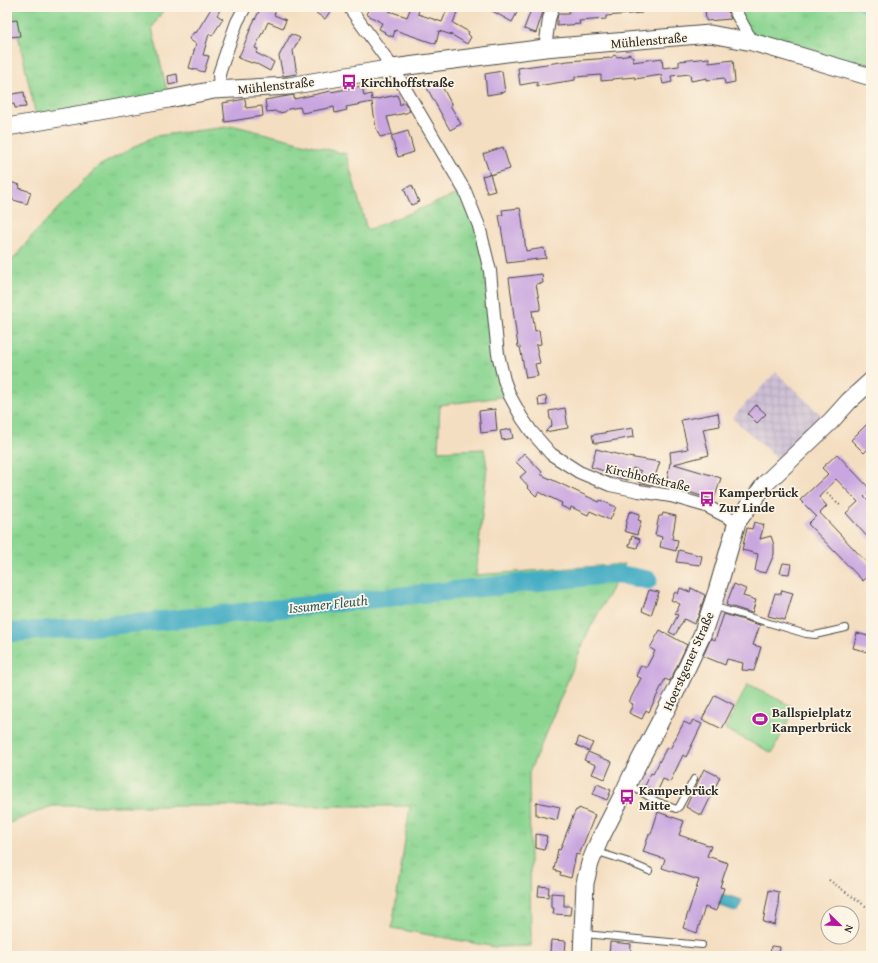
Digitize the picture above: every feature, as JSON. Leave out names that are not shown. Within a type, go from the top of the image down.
[{"type":"street","points":[[220,90],[219,74],[237,22],[244,7]]},
{"type":"street","name":"Kirchhoffstraße","points":[[349,7],[393,68],[465,191],[479,226],[490,271],[498,354],[504,380],[510,396],[531,431],[551,454],[579,472],[610,485],[671,496],[706,506],[737,522]]},
{"type":"street","points":[[545,48],[548,19],[553,7]]},
{"type":"street","points":[[733,7],[752,42]]},
{"type":"street","name":"Mühlenstraße","points":[[7,127],[214,90],[289,86],[393,68],[545,48],[710,34],[752,42],[871,77]]},
{"type":"street","name":"Hoerstgener Straße","points":[[582,956],[585,883],[590,863],[599,841],[676,691],[702,635],[737,522],[765,484],[871,381]]},
{"type":"lane","points":[[712,606],[806,634],[815,634],[846,628]]},
{"type":"lane","points":[[627,785],[656,801],[676,809],[679,807],[694,780]]},
{"type":"lane","points":[[596,850],[649,870]]},
{"type":"lane","points":[[583,934],[702,945]]},
{"type":"path","points":[[824,491],[841,506]]},
{"type":"path","points":[[829,880],[871,910]]},
{"type":"shaded area","points":[[776,372],[821,415],[778,459],[732,418]]},
{"type":"green space","points":[[12,7],[165,7],[152,28],[169,99],[37,121]]},
{"type":"green space","points":[[732,7],[871,7],[871,77],[752,42]]},
{"type":"green space","points":[[235,126],[346,154],[367,230],[465,191],[479,226],[510,396],[440,405],[438,451],[484,449],[487,467],[476,575],[625,564],[588,632],[529,773],[531,946],[495,947],[392,928],[410,806],[52,806],[7,824],[7,267],[32,236],[97,167],[155,136]]},
{"type":"green space","name":"Ballspielplatz Kamperbrück","points":[[748,684],[795,708],[772,753],[725,729]]},
{"type":"water","points":[[722,894],[742,900],[738,912],[718,905]]},
{"type":"building","points":[[212,7],[222,7],[217,15],[223,19],[212,36],[209,34],[203,55],[209,56],[204,72],[189,68],[196,44],[189,39],[194,32],[196,33]]},
{"type":"building","points":[[261,7],[277,7],[274,15],[286,20],[283,28],[268,22],[255,48],[258,49],[256,53],[274,62],[270,71],[253,62],[252,63],[238,58]]},
{"type":"building","points":[[307,7],[327,7],[331,10],[325,19]]},
{"type":"building","points":[[370,7],[391,7],[389,11],[407,17],[411,7],[414,7],[419,9],[418,14],[442,22],[448,7],[459,7],[453,23],[469,32],[468,34],[471,37],[467,44],[452,35],[439,31],[436,44],[395,30],[393,37],[379,29],[382,23],[366,14]]},
{"type":"building","points":[[485,7],[520,7],[512,22]]},
{"type":"building","points":[[532,7],[540,7],[544,9],[536,33],[524,29]]},
{"type":"building","points":[[569,7],[641,7],[642,13],[606,16],[606,19],[579,21],[580,24],[557,26],[558,14],[569,14]]},
{"type":"building","points":[[705,7],[726,7],[731,19],[706,21]]},
{"type":"building","points":[[17,20],[20,36],[10,37],[8,21]]},
{"type":"building","points":[[291,34],[300,38],[293,51],[297,74],[283,76],[279,56]]},
{"type":"building","points":[[629,54],[633,57],[633,62],[662,58],[663,68],[679,66],[679,61],[709,58],[709,63],[733,60],[735,82],[725,84],[724,78],[707,80],[707,78],[691,81],[690,74],[671,76],[672,82],[663,84],[661,75],[635,79],[635,77],[601,81],[601,75],[575,77],[575,80],[537,86],[537,82],[520,85],[518,68],[568,61],[611,58],[614,55],[618,57]]},
{"type":"building","points":[[502,71],[505,92],[487,95],[485,74]]},
{"type":"building","points":[[177,74],[178,83],[169,85],[168,76]]},
{"type":"building","points":[[439,81],[461,124],[450,130],[427,88]]},
{"type":"building","points":[[362,86],[364,96],[371,94],[372,100],[397,95],[400,105],[404,102],[410,111],[387,117],[392,134],[380,137],[376,128],[372,102],[346,107],[347,110],[335,113],[334,107],[302,113],[300,107],[288,109],[285,112],[267,112],[265,100],[294,95],[294,99]]},
{"type":"building","points":[[24,92],[26,107],[15,108],[14,104],[7,105],[7,95]]},
{"type":"building","points":[[245,99],[246,108],[262,106],[263,116],[225,122],[223,103]]},
{"type":"building","points":[[408,131],[414,152],[398,157],[391,136]]},
{"type":"building","points":[[503,147],[510,169],[490,175],[483,154]]},
{"type":"building","points":[[490,174],[495,191],[487,193],[482,176]]},
{"type":"building","points":[[7,181],[20,185],[19,188],[31,192],[27,204],[7,198]]},
{"type":"building","points":[[412,185],[419,202],[411,205],[404,189]]},
{"type":"building","points":[[520,208],[526,251],[544,248],[546,258],[507,263],[499,215],[503,215],[502,210]]},
{"type":"building","points":[[542,274],[543,283],[536,284],[540,310],[532,311],[535,331],[539,330],[541,344],[536,345],[540,363],[535,364],[538,376],[526,378],[520,347],[518,347],[509,278]]},
{"type":"building","points":[[546,396],[547,405],[539,406],[538,398]]},
{"type":"building","points":[[756,405],[766,414],[757,423],[748,414]]},
{"type":"building","points":[[565,408],[568,428],[545,432],[552,425],[549,411]]},
{"type":"building","points":[[495,409],[497,431],[481,433],[479,411]]},
{"type":"building","points":[[718,413],[720,426],[703,429],[709,455],[674,464],[721,478],[714,500],[666,485],[671,463],[670,452],[688,449],[681,420]]},
{"type":"building","points":[[871,420],[871,446],[864,453],[851,440]]},
{"type":"building","points":[[633,428],[634,437],[594,443],[592,435]]},
{"type":"building","points":[[511,429],[513,438],[502,440],[500,431]]},
{"type":"building","points":[[596,449],[628,457],[660,462],[652,485],[638,482],[641,471],[633,468],[628,480],[614,477],[614,474],[591,467]]},
{"type":"building","points":[[524,453],[542,472],[540,474],[599,502],[600,500],[616,507],[610,520],[590,511],[588,515],[571,507],[570,510],[561,506],[562,503],[539,492],[536,496],[520,477],[526,472],[516,462]]},
{"type":"building","points":[[837,454],[871,490],[864,497],[871,504],[871,541],[846,513],[858,502],[836,479],[819,497],[827,506],[820,513],[871,567],[871,574],[863,581],[808,524],[816,516],[800,500],[828,474],[822,468]]},
{"type":"building","points":[[631,511],[640,514],[638,520],[641,521],[637,535],[624,531],[629,512],[630,513]]},
{"type":"building","points":[[663,513],[676,516],[672,539],[678,540],[676,551],[660,547],[662,537],[655,535],[659,516],[662,516]]},
{"type":"building","points":[[754,522],[764,525],[760,539],[771,536],[774,545],[774,554],[766,573],[755,571],[758,554],[742,550],[747,528],[752,529]]},
{"type":"building","points":[[632,536],[640,539],[637,548],[629,546]]},
{"type":"building","points":[[679,550],[702,556],[700,565],[676,562]]},
{"type":"building","points":[[783,563],[791,564],[789,574],[780,573]]},
{"type":"building","points":[[734,584],[746,589],[743,596],[756,600],[752,613],[726,605]]},
{"type":"building","points":[[680,588],[690,592],[691,588],[705,595],[698,617],[694,624],[684,619],[675,635],[669,632],[678,615],[675,614],[680,604],[671,600],[675,592],[678,594]]},
{"type":"building","points":[[649,590],[659,592],[651,615],[642,611]]},
{"type":"building","points":[[782,590],[793,593],[785,620],[768,616],[775,593],[781,594]]},
{"type":"building","points":[[724,614],[760,625],[753,645],[761,647],[754,671],[742,670],[743,663],[727,659],[725,665],[703,656],[711,638],[715,640]]},
{"type":"building","points":[[660,630],[687,645],[670,681],[665,679],[649,712],[646,710],[642,719],[629,713],[633,704],[629,702],[641,678],[636,676],[641,665],[646,668],[655,651],[650,648]]},
{"type":"building","points":[[857,633],[871,637],[871,653],[853,648]]},
{"type":"building","points":[[715,695],[734,705],[722,729],[702,719]]},
{"type":"building","points":[[693,720],[702,724],[686,757],[683,755],[670,782],[663,779],[657,792],[645,786],[667,747],[670,749],[684,722],[690,725]]},
{"type":"building","points":[[579,737],[593,743],[589,751],[576,745]]},
{"type":"building","points":[[588,752],[612,762],[605,779],[592,774],[596,765],[584,760]]},
{"type":"building","points":[[704,769],[720,777],[702,815],[700,815],[686,807]]},
{"type":"building","points":[[597,784],[611,790],[607,800],[593,794]]},
{"type":"building","points":[[536,802],[560,807],[557,820],[536,815]]},
{"type":"building","points":[[579,808],[595,815],[579,855],[576,854],[571,878],[560,875],[561,872],[554,870],[558,849],[560,850],[573,816]]},
{"type":"building","points":[[658,812],[684,821],[679,835],[711,846],[707,856],[728,863],[720,887],[724,888],[716,911],[705,907],[697,933],[683,928],[699,880],[662,868],[665,859],[643,852]]},
{"type":"building","points":[[536,834],[547,836],[544,850],[536,848]]},
{"type":"building","points":[[539,886],[549,887],[548,897],[538,896]]},
{"type":"building","points":[[769,890],[779,892],[779,904],[775,925],[763,922]]},
{"type":"building","points":[[551,893],[564,894],[564,906],[571,906],[570,915],[553,914],[554,908],[551,908]]},
{"type":"building","points":[[551,940],[566,941],[565,953],[550,952]]},
{"type":"building","points":[[610,942],[631,944],[630,956],[609,956]]},
{"type":"building","points":[[771,946],[780,947],[779,956],[770,956]]},
{"type":"waterway","points":[[859,7],[871,16]]},
{"type":"waterway","name":"Issumer Fleuth","points":[[7,633],[149,622],[603,575],[622,575],[648,580]]},
{"type":"place","name":"Kirchhoffstraße","points":[[349,82]]},
{"type":"place","name":"Kamperbrück Zur Linde","points":[[707,499]]},
{"type":"place","name":"Ballspielplatz Kamperbrück","points":[[760,719]]},
{"type":"place","name":"Kamperbrück Mitte","points":[[627,797]]}]
